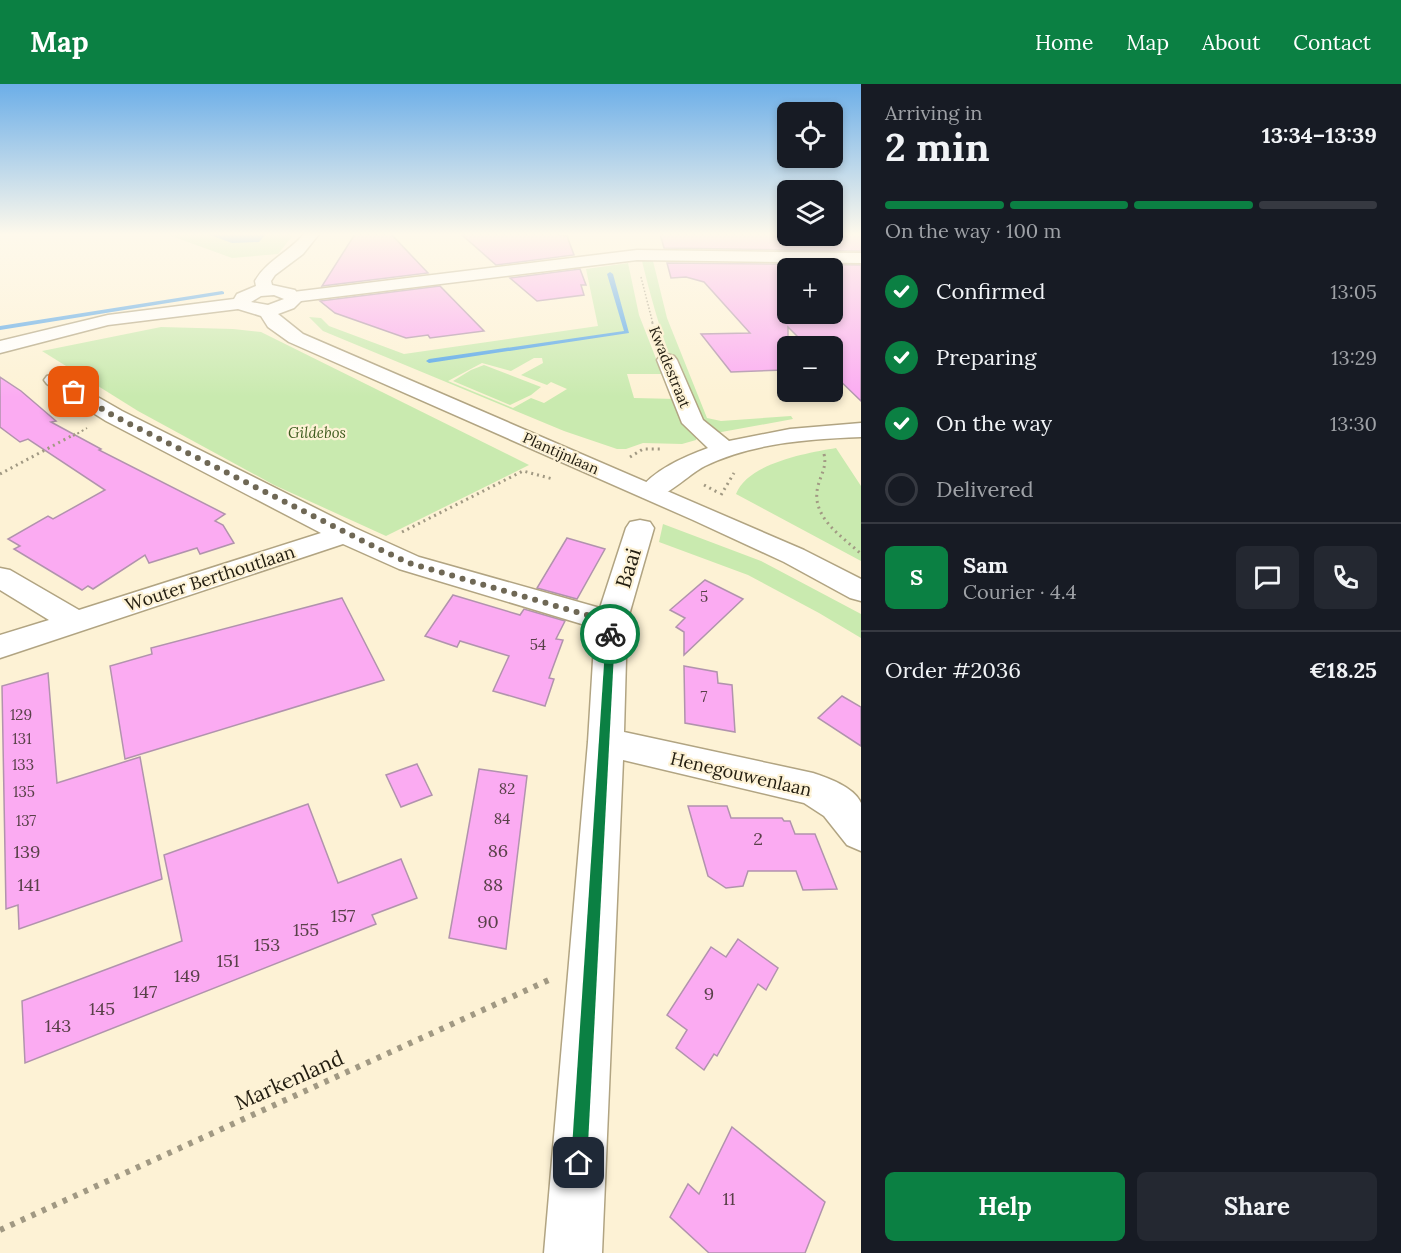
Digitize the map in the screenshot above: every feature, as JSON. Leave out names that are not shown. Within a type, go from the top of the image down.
[{"type":"street","points":[[264,289],[267,300]]},
{"type":"street","points":[[0,346],[108,320],[242,303],[252,309],[267,300],[291,303],[293,297],[362,289]]},
{"type":"street","name":"Plantijnlaan","points":[[267,300],[269,314],[275,323],[296,338],[794,556],[861,591]]},
{"type":"street","name":"Kwadestraat","points":[[666,360],[693,423],[726,451]]},
{"type":"street","points":[[54,380],[114,416],[345,534],[409,563],[611,622]]},
{"type":"street","points":[[651,492],[676,472],[726,451],[788,435],[861,430]]},
{"type":"street","name":"Baai","points":[[573,1253],[606,742],[611,622],[640,528]]},
{"type":"street","name":"Wouter Berthoutlaan","points":[[0,648],[345,534]]},
{"type":"street","points":[[0,577],[76,622]]},
{"type":"street","name":"Henegouwenlaan","points":[[606,742],[813,789],[838,804],[861,833]]},
{"type":"path","name":"Kwadestraat","points":[[644,289],[651,320],[666,360]]},
{"type":"path","points":[[0,474],[114,416]]},
{"type":"path","points":[[823,451],[826,461],[816,494],[818,509],[828,524],[861,554]]},
{"type":"path","points":[[373,546],[523,471],[554,479]]},
{"type":"path","name":"Markenland","points":[[0,1230],[592,960]]},
{"type":"green space","points":[[590,289],[633,289],[639,315],[662,374],[627,374],[634,398],[677,399],[697,437],[696,440],[682,444],[643,443],[626,449],[617,449],[564,431],[323,331],[309,317],[321,318],[329,326],[404,354],[598,326]],"holes":[[[534,358],[542,358],[543,363],[521,375],[547,385],[551,382],[567,389],[544,403],[531,398],[513,408],[448,381],[482,363],[511,371]]]},
{"type":"green space","points":[[649,289],[660,289],[667,318],[707,418],[721,421],[791,416],[793,419],[716,433],[703,420],[679,379]]},
{"type":"green space","name":"Gildebos","points":[[161,327],[261,332],[529,465],[386,536],[274,485],[138,411],[42,351]]},
{"type":"green space","points":[[484,365],[541,387],[531,395],[510,405],[453,381]]},
{"type":"green space","points":[[836,448],[861,486],[861,561],[736,494],[743,483],[765,467],[780,461]]},
{"type":"green space","points":[[663,524],[761,561],[861,614],[861,638],[748,575],[659,542]]},
{"type":"building","points":[[420,289],[442,289],[484,331],[430,338],[428,335],[406,338],[335,313],[320,301]]},
{"type":"building","points":[[522,289],[582,289],[584,295],[537,301]]},
{"type":"building","points":[[710,289],[777,289],[777,324],[843,324],[843,289],[861,289],[861,401],[843,384],[843,336],[797,336],[788,327],[788,336],[777,336],[777,370],[731,372],[701,334],[750,333]]},
{"type":"building","points":[[0,377],[21,391],[56,421],[51,422],[101,449],[99,450],[225,514],[215,521],[223,525],[234,543],[200,554],[197,548],[149,563],[145,555],[93,589],[88,586],[82,590],[14,549],[20,546],[8,539],[48,516],[53,519],[105,490],[28,439],[20,442],[0,427]]},
{"type":"building","points":[[567,538],[605,549],[577,599],[537,588]]},
{"type":"building","points":[[705,580],[743,599],[684,655],[684,632],[676,627],[685,618],[670,610]]},
{"type":"building","points":[[453,595],[520,615],[524,609],[565,621],[556,639],[563,640],[549,678],[554,679],[545,706],[493,691],[509,656],[460,641],[457,647],[425,636]]},
{"type":"building","points":[[342,598],[384,680],[125,759],[110,666],[152,654],[151,648]]},
{"type":"building","points":[[684,666],[717,672],[718,683],[732,685],[735,732],[685,723]]},
{"type":"building","points":[[48,673],[57,783],[140,757],[162,879],[19,929],[18,905],[6,909],[2,686]]},
{"type":"building","points":[[842,696],[861,707],[861,746],[818,718]]},
{"type":"building","points":[[417,764],[432,795],[401,807],[386,775]]},
{"type":"building","points":[[479,769],[527,776],[506,949],[449,938]]},
{"type":"building","points":[[308,804],[338,883],[401,859],[417,898],[372,915],[376,924],[25,1063],[22,1001],[182,941],[164,855]]},
{"type":"building","points":[[688,806],[727,806],[731,818],[782,818],[784,821],[790,821],[795,834],[815,834],[837,889],[803,890],[796,871],[748,871],[743,886],[726,888],[708,876]]},
{"type":"building","points":[[738,939],[778,968],[766,990],[758,984],[717,1056],[714,1054],[704,1070],[676,1048],[687,1030],[667,1015],[711,947],[726,957]]},
{"type":"building","points":[[732,1127],[825,1202],[805,1253],[709,1253],[670,1217],[688,1184],[699,1194]]},
{"type":"waterway","points":[[429,361],[627,332],[614,289]]},
{"type":"waterway","points":[[0,328],[222,293]]},
{"type":"way so far","points":[[74,392],[114,416],[345,534],[409,563],[611,622],[610,634]]},
{"type":"route","points":[[579,1163],[606,742],[610,634]]}]
